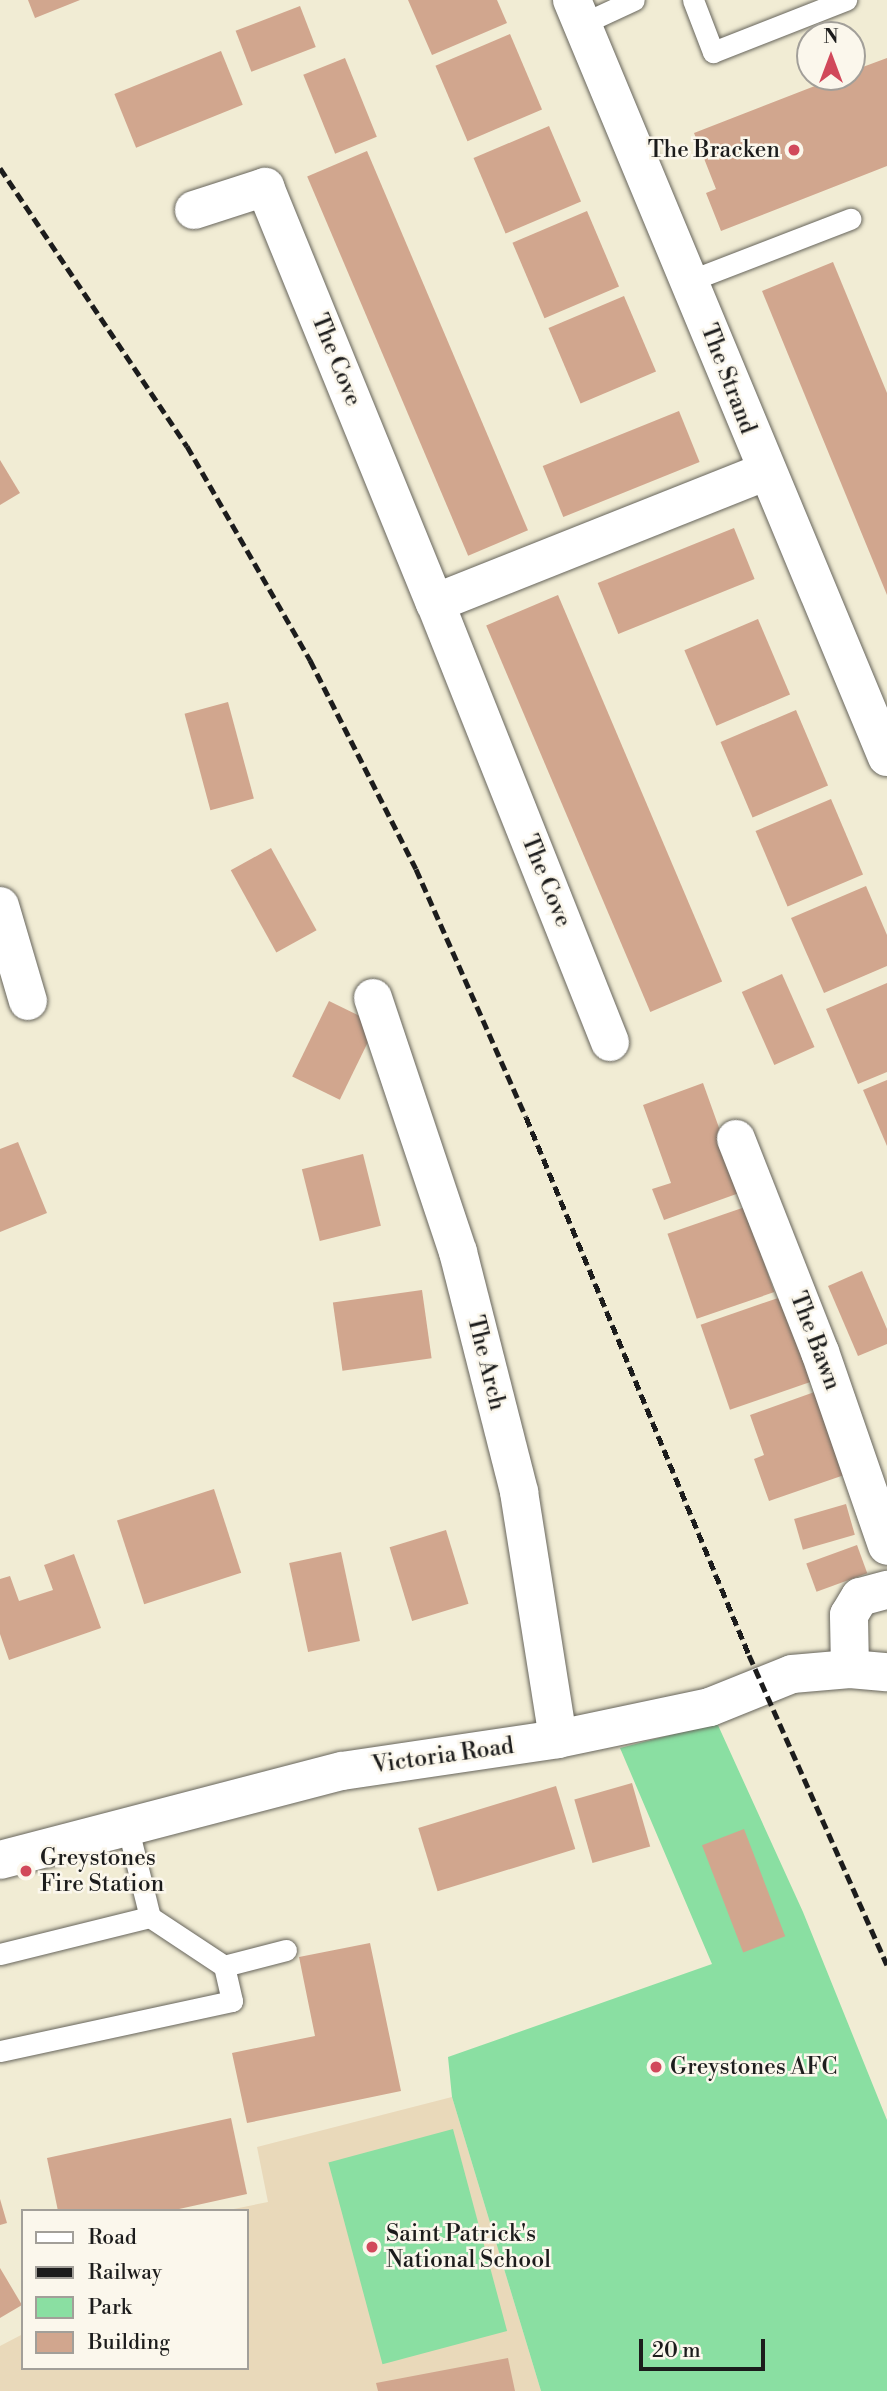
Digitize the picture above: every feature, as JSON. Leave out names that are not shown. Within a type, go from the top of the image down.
[{"type":"street","name":"The Strand","points":[[577,12],[689,281],[764,472],[887,757]]},
{"type":"street","name":"The Cove","points":[[194,210],[264,187],[435,603],[610,1042]]},
{"type":"street","points":[[435,603],[764,472]]},
{"type":"street","points":[[0,906],[28,1001]]},
{"type":"street","name":"The Arch","points":[[373,998],[458,1252],[516,1479],[558,1739]]},
{"type":"street","name":"The Bawn","points":[[736,1139],[820,1352],[887,1546]]},
{"type":"street","points":[[850,1669],[849,1615],[860,1597],[887,1590]]},
{"type":"street","name":"Victoria Road","points":[[0,1860],[342,1771],[558,1739],[710,1707],[792,1674],[850,1669],[887,1672]]},
{"type":"lane","points":[[577,12],[634,0]]},
{"type":"lane","points":[[693,0],[713,52],[817,5],[846,0]]},
{"type":"lane","points":[[689,281],[850,219]]},
{"type":"lane","points":[[0,2051],[232,2001],[224,1966],[150,1917],[127,1825]]},
{"type":"lane","points":[[0,1954],[150,1917]]},
{"type":"lane","points":[[224,1966],[286,1950]]},
{"type":"shaded area","name":"Saint Patrick's National School","points":[[452,2097],[541,2391],[0,2391],[0,2346],[21,2335],[21,2370],[248,2370],[248,2209],[234,2209],[268,2202],[257,2147]]},
{"type":"green space","name":"Greystones AFC","points":[[717,1723],[803,1912],[887,2120],[887,2391],[541,2391],[452,2097],[448,2057],[712,1964],[620,1748]]},
{"type":"green space","points":[[453,2129],[507,2331],[382,2364],[328,2162]]},
{"type":"building","points":[[28,0],[80,0],[35,18]]},
{"type":"building","points":[[408,0],[497,0],[507,23],[432,55]]},
{"type":"building","points":[[300,6],[316,47],[251,72],[236,31]]},
{"type":"building","points":[[510,34],[542,109],[467,141],[435,66]]},
{"type":"building","points":[[221,51],[243,105],[136,148],[114,94]]},
{"type":"building","points":[[345,58],[377,137],[335,154],[303,75]]},
{"type":"building","name":"The Bracken","points":[[887,58],[887,166],[721,231],[706,193],[716,189],[694,133],[802,91],[866,91],[866,66]]},
{"type":"building","points":[[549,126],[581,201],[506,234],[474,158]]},
{"type":"building","points":[[367,151],[528,530],[468,556],[307,176]]},
{"type":"building","points":[[587,211],[619,286],[544,318],[512,243]]},
{"type":"building","points":[[833,262],[887,393],[887,595],[762,291]]},
{"type":"building","points":[[624,296],[656,371],[581,404],[549,328]]},
{"type":"building","points":[[679,411],[700,462],[563,517],[543,466]]},
{"type":"building","points":[[0,460],[20,493],[0,505]]},
{"type":"building","points":[[734,528],[755,579],[618,634],[598,583]]},
{"type":"building","points":[[558,595],[722,982],[650,1012],[486,625]]},
{"type":"building","points":[[758,619],[790,694],[716,726],[684,650]]},
{"type":"building","points":[[228,702],[254,799],[210,810],[185,714]]},
{"type":"building","points":[[796,710],[828,785],[753,818],[721,742]]},
{"type":"building","points":[[831,799],[863,874],[788,907],[756,831]]},
{"type":"building","points":[[271,848],[317,930],[276,953],[231,870]]},
{"type":"building","points":[[866,886],[887,935],[887,966],[824,993],[791,918]]},
{"type":"building","points":[[782,974],[815,1047],[774,1065],[742,992]]},
{"type":"building","points":[[887,983],[887,1072],[858,1084],[826,1009]]},
{"type":"building","points":[[329,1001],[377,1024],[340,1100],[292,1076]]},
{"type":"building","points":[[887,1080],[887,1146],[863,1090]]},
{"type":"building","points":[[703,1083],[742,1192],[664,1220],[652,1189],[671,1183],[643,1105]]},
{"type":"building","points":[[18,1142],[47,1213],[0,1232],[0,1149]]},
{"type":"building","points":[[363,1154],[381,1226],[320,1241],[302,1169]]},
{"type":"building","points":[[745,1207],[774,1292],[697,1319],[667,1234]]},
{"type":"building","points":[[862,1271],[887,1329],[887,1344],[858,1356],[828,1286]]},
{"type":"building","points":[[422,1290],[432,1358],[342,1371],[333,1303]]},
{"type":"building","points":[[781,1297],[810,1382],[730,1410],[701,1325]]},
{"type":"building","points":[[820,1390],[850,1473],[769,1501],[754,1459],[764,1455],[750,1415]]},
{"type":"building","points":[[214,1489],[241,1573],[144,1604],[117,1521]]},
{"type":"building","points":[[846,1504],[855,1535],[803,1550],[794,1519]]},
{"type":"building","points":[[446,1530],[469,1604],[412,1621],[390,1547]]},
{"type":"building","points":[[857,1545],[867,1573],[817,1592],[806,1563]]},
{"type":"building","points":[[341,1552],[360,1641],[308,1652],[289,1563]]},
{"type":"building","points":[[74,1554],[101,1628],[9,1660],[0,1634],[0,1579],[10,1576],[19,1601],[53,1590],[44,1565]]},
{"type":"building","points":[[632,1783],[650,1846],[593,1863],[574,1800]]},
{"type":"building","points":[[556,1786],[575,1849],[438,1891],[418,1828]]},
{"type":"building","points":[[744,1829],[785,1936],[743,1952],[702,1845]]},
{"type":"building","points":[[370,1943],[401,2091],[247,2123],[232,2053],[315,2036],[299,1957]]},
{"type":"building","points":[[231,2118],[247,2194],[179,2209],[58,2209],[47,2158]]},
{"type":"building","points":[[0,2199],[7,2223],[0,2225]]},
{"type":"building","points":[[0,2268],[21,2306],[0,2318]]},
{"type":"building","points":[[508,2358],[515,2391],[378,2391],[376,2383]]},
{"type":"railway","points":[[0,168],[187,446],[310,660],[416,869],[526,1117],[749,1655],[887,1965]]},
{"type":"place","name":"The Bracken","points":[[794,150]]},
{"type":"place","name":"Greystones Fire Station","points":[[26,1871]]},
{"type":"place","name":"Greystones AFC","points":[[656,2067]]},
{"type":"place","name":"Saint Patrick's National School","points":[[372,2247]]}]
